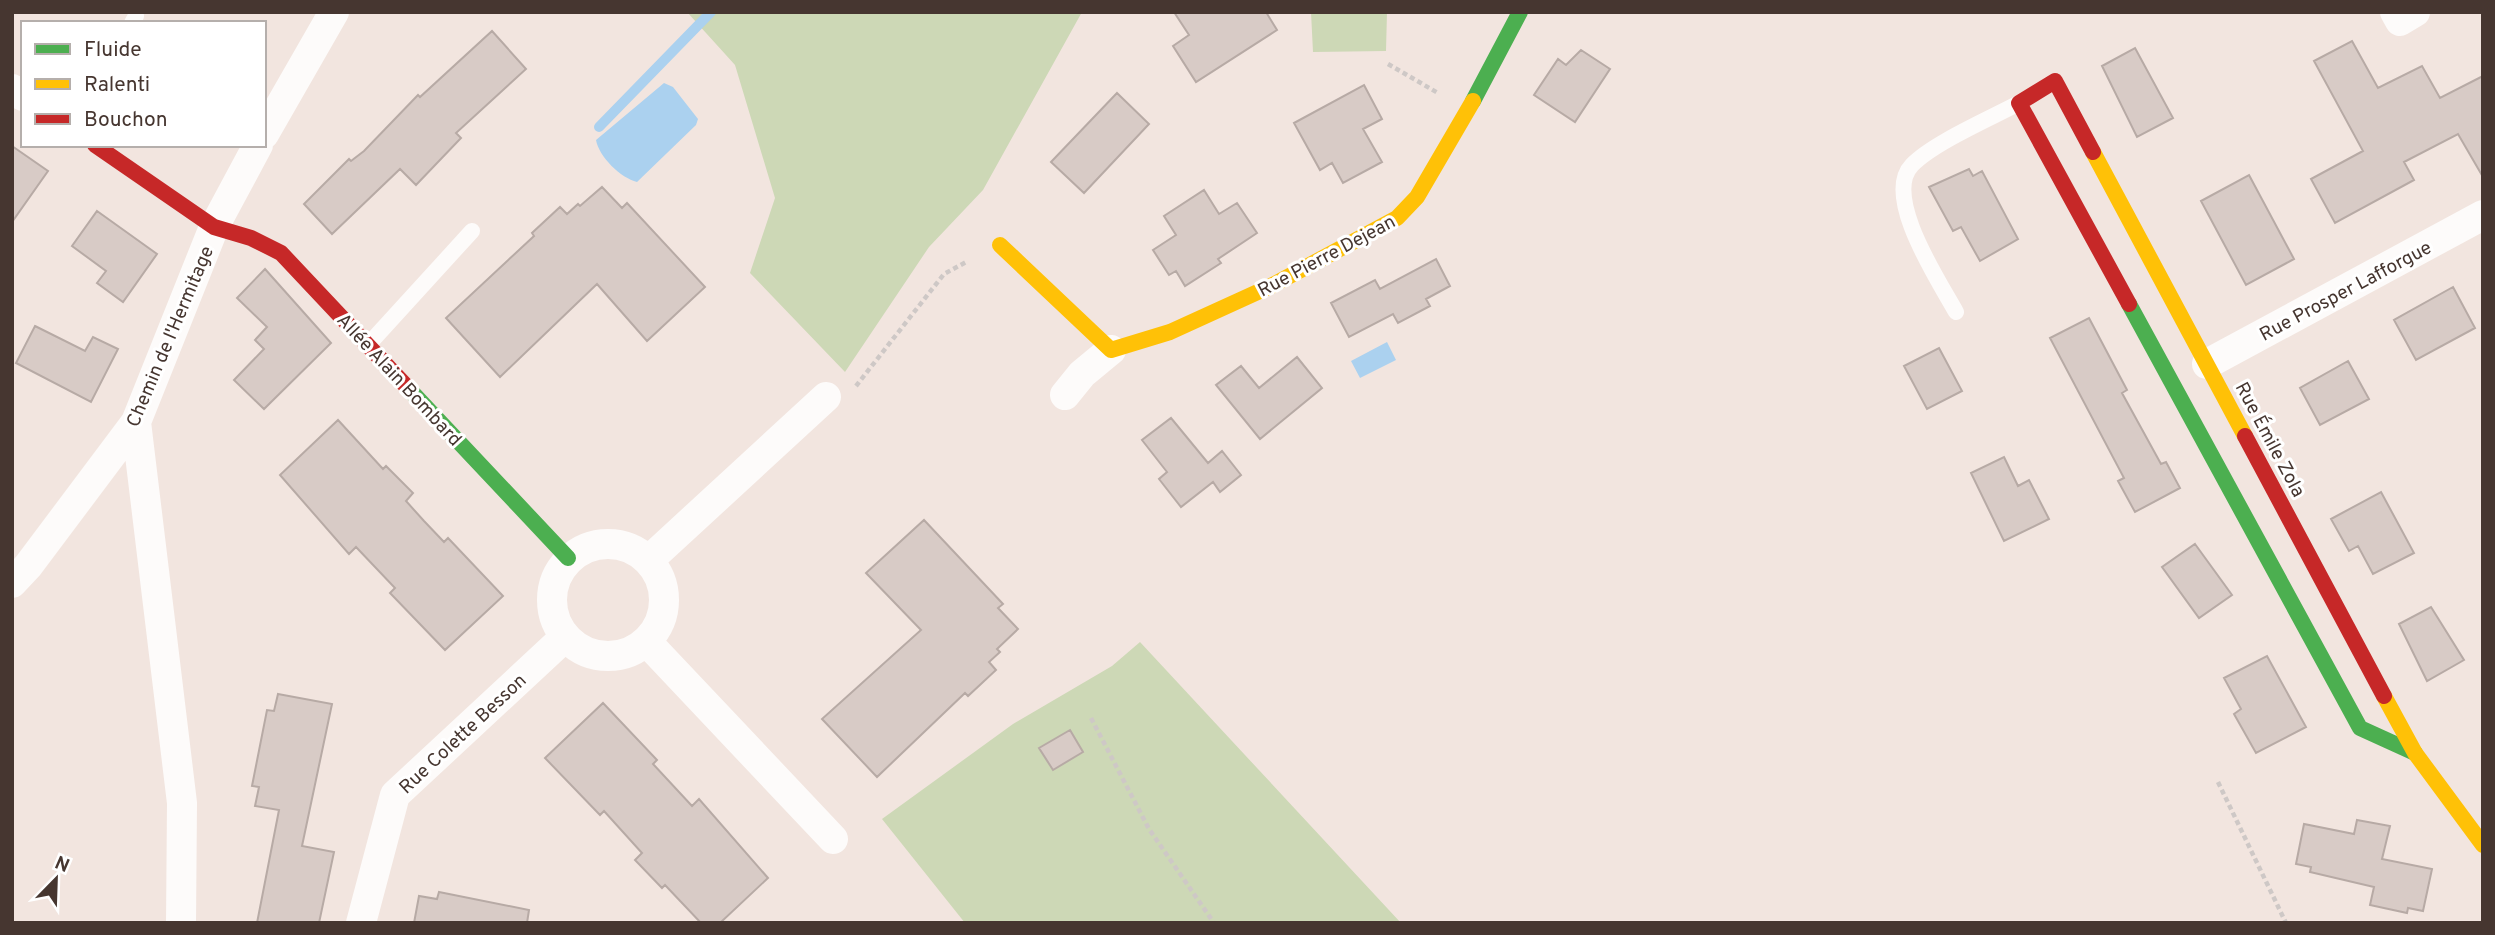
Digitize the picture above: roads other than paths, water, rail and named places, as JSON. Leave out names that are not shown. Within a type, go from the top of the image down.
[{"type":"street","points":[[266,131],[334,12]]},
{"type":"street","name":"Rue Pierre Dejean","points":[[1065,395],[1082,374],[1111,350],[1170,332],[1271,286],[1397,218],[1417,197],[1520,12]]},
{"type":"street","points":[[2395,12],[2400,21],[2415,12]]},
{"type":"street","name":"Rue Émile Zola","points":[[2019,103],[2055,81],[2415,753],[2483,845]]},
{"type":"street","points":[[2019,103],[2360,728],[2415,753]]},
{"type":"street","name":"Allée Alain Bombard","points":[[97,147],[214,227],[251,238],[281,253],[568,558]]},
{"type":"street","name":"Chemin de l'Hermitage","points":[[12,583],[28,566],[136,422],[214,227],[257,147]]},
{"type":"street","name":"Rue Prosper Lafforgue","points":[[2207,364],[2483,215]]},
{"type":"street","points":[[1000,245],[1111,350]]},
{"type":"street","points":[[649,561],[826,397]]},
{"type":"street","points":[[136,422],[182,803],[181,923]]},
{"type":"street","points":[[609,543],[630,548],[649,561],[660,579],[665,601],[659,623],[646,641],[627,653],[605,657],[583,651],[565,637],[554,619],[551,597],[556,576],[568,558],[587,547],[609,543]]},
{"type":"street","name":"Rue Colette Besson","points":[[361,923],[395,795],[565,637]]},
{"type":"street","points":[[646,641],[833,839]]},
{"type":"lane","points":[[1956,312],[1910,220],[1902,198],[1904,179],[1911,165],[1927,154],[2019,103]]},
{"type":"lane","points":[[368,345],[472,231]]},
{"type":"water","points":[[664,83],[673,87],[698,119],[696,125],[637,182],[612,166],[601,153],[596,140]]},
{"type":"water","points":[[1387,342],[1396,360],[1360,378],[1351,361]]},
{"type":"waterway","points":[[599,127],[711,12]]}]
